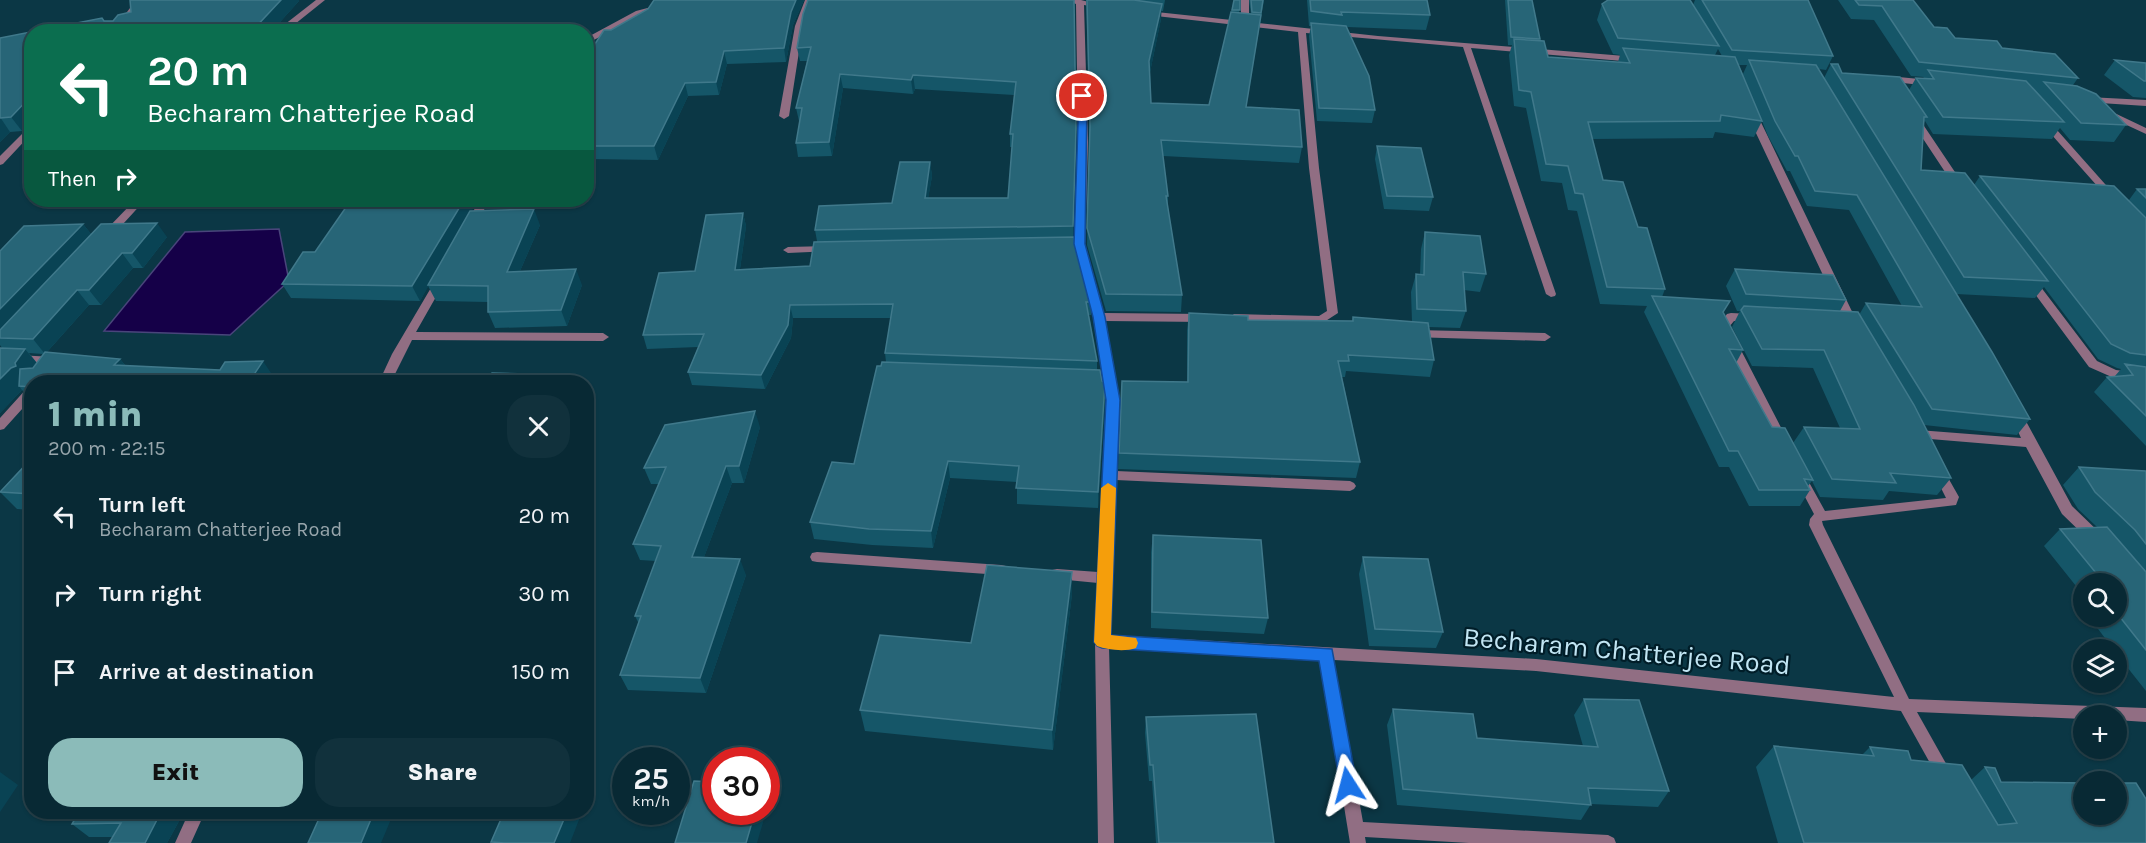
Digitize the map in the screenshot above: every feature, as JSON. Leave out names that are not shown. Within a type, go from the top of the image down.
[{"type":"street","points":[[122,24],[140,0]]},
{"type":"street","points":[[290,24],[321,0]]},
{"type":"street","points":[[784,116],[799,26],[808,0]]},
{"type":"street","points":[[1245,0],[1245,24]]},
{"type":"street","points":[[1106,843],[1102,642],[1109,476],[1105,381],[1099,317],[1074,245],[1083,142],[1074,1],[1114,8]]},
{"type":"street","points":[[594,37],[653,4],[663,6]]},
{"type":"street","points":[[1137,12],[1302,30],[1640,60]]},
{"type":"street","points":[[1302,30],[1314,168],[1333,313],[1321,320]]},
{"type":"street","points":[[1466,45],[1551,294]]},
{"type":"street","points":[[1887,82],[1946,85]]},
{"type":"street","points":[[1745,98],[1850,326]]},
{"type":"street","points":[[2146,103],[2079,100],[2146,131]]},
{"type":"street","points":[[1906,105],[1967,197]]},
{"type":"street","points":[[2035,110],[2119,205]]},
{"type":"street","points":[[0,162],[24,136]]},
{"type":"street","points":[[101,241],[133,207]]},
{"type":"street","points":[[465,238],[480,207]]},
{"type":"street","points":[[788,250],[843,249]]},
{"type":"street","points":[[388,375],[448,267]]},
{"type":"street","points":[[2025,273],[2093,364],[2114,374],[2146,378]]},
{"type":"street","points":[[1099,317],[1216,318]]},
{"type":"street","points":[[1764,318],[1731,317],[1723,327],[1821,516]]},
{"type":"street","points":[[1227,318],[1321,320],[1342,323]]},
{"type":"street","points":[[1403,333],[1545,337]]},
{"type":"street","points":[[408,336],[603,338]]},
{"type":"street","points":[[0,358],[53,361],[43,375]]},
{"type":"street","points":[[0,426],[24,399]]},
{"type":"street","points":[[2010,403],[2067,510],[2105,547]]},
{"type":"street","points":[[1955,794],[1905,705],[1816,525],[1816,519],[1821,516],[1953,501],[1921,440],[2030,443]]},
{"type":"street","points":[[1109,476],[1350,486]]},
{"type":"street","points":[[817,557],[1020,572]]},
{"type":"street","points":[[1044,574],[1104,578]]},
{"type":"street","name":"Becharam Chatterjee Road","points":[[1102,642],[1536,665],[1905,705],[2146,716]]},
{"type":"street","points":[[1326,654],[1357,836],[1608,843]]},
{"type":"street","points":[[183,843],[194,819]]},
{"type":"shaded area","points":[[279,229],[289,281],[230,335],[104,331],[185,232]]},
{"type":"building","points":[[130,0],[281,0],[258,24],[71,24],[102,18],[104,21],[113,21],[118,15],[131,12]]},
{"type":"building","points":[[654,0],[796,0],[791,12],[784,48],[724,51],[716,82],[685,83],[654,146],[594,146],[594,44],[604,30],[611,30],[648,9]]},
{"type":"building","points":[[808,0],[1074,0],[1076,128],[1073,226],[815,230],[819,206],[892,203],[900,162],[930,162],[925,198],[1008,198],[1013,134],[1010,134],[1016,82],[913,75],[911,80],[840,74],[829,142],[796,143],[802,108],[796,108],[811,47],[797,48]]},
{"type":"building","points":[[1087,0],[1134,0],[1162,4],[1149,61],[1151,103],[1209,105],[1231,12],[1261,15],[1246,107],[1299,110],[1302,147],[1161,140],[1168,196],[1166,196],[1182,295],[1106,294],[1087,228],[1090,126]]},
{"type":"building","points":[[1234,0],[1240,0],[1240,10],[1232,10]]},
{"type":"building","points":[[1251,0],[1263,0],[1261,13],[1252,12]]},
{"type":"building","points":[[1310,0],[1427,0],[1430,15],[1341,12],[1342,15],[1311,11]]},
{"type":"building","points":[[1508,0],[1532,0],[1540,39],[1511,37]]},
{"type":"building","points":[[1608,0],[1690,0],[1719,46],[1618,38],[1602,4]]},
{"type":"building","points":[[1702,0],[1808,0],[1833,56],[1732,50]]},
{"type":"building","points":[[1855,0],[1913,0],[1934,27],[1947,28],[1955,38],[1997,41],[2002,48],[2055,54],[2078,78],[1919,62],[1882,6],[1859,5]]},
{"type":"building","points":[[1311,23],[1346,26],[1369,76],[1375,110],[1319,108]]},
{"type":"building","points":[[24,33],[24,103],[11,117],[0,118],[0,38]]},
{"type":"building","points":[[1514,39],[1544,41],[1548,57],[1630,63],[1623,48],[1735,57],[1762,121],[1721,115],[1720,121],[1588,122],[1603,180],[1623,182],[1638,227],[1647,228],[1665,289],[1607,287],[1583,194],[1575,193],[1568,166],[1546,164],[1531,92],[1519,90]]},
{"type":"building","points":[[1749,60],[1816,65],[1992,352],[2030,419],[1932,409],[1866,303],[1922,307],[1857,195],[1815,191],[1798,156],[1795,156],[1775,121]]},
{"type":"building","points":[[2115,60],[2146,63],[2146,81],[2144,81]]},
{"type":"building","points":[[1831,64],[1838,64],[1842,73],[1900,77],[1927,117],[1924,117],[1921,170],[1965,173],[2048,281],[1964,277]]},
{"type":"building","points":[[1928,70],[2026,81],[2064,122],[1943,117],[1916,78],[1934,79]]},
{"type":"building","points":[[2044,82],[2077,86],[2096,94],[2126,125],[2081,123]]},
{"type":"building","points":[[1377,146],[1421,148],[1433,197],[1387,196]]},
{"type":"building","points":[[1980,176],[2114,186],[2146,218],[2146,355],[2130,353],[2111,344]]},
{"type":"building","points":[[2137,189],[2146,189],[2146,198]]},
{"type":"building","points":[[346,207],[460,207],[412,286],[282,284],[303,252],[315,252]]},
{"type":"building","points":[[534,209],[507,272],[576,269],[561,310],[488,312],[488,286],[428,285],[470,211]]},
{"type":"building","points":[[743,213],[735,270],[810,266],[814,242],[1074,237],[1091,302],[1086,302],[1097,361],[885,353],[893,304],[790,305],[788,325],[761,375],[688,372],[704,334],[643,335],[659,273],[695,271],[706,215]]},
{"type":"building","points":[[157,223],[132,253],[122,253],[89,290],[77,290],[33,339],[0,338],[0,330],[101,224]]},
{"type":"building","points":[[83,224],[0,309],[0,251],[24,226]]},
{"type":"building","points":[[1425,232],[1480,236],[1486,274],[1463,272],[1466,311],[1417,309],[1416,274],[1424,275]]},
{"type":"building","points":[[1735,269],[1833,275],[1846,300],[1746,294]]},
{"type":"building","points":[[1652,296],[1730,301],[1723,312],[1743,350],[1729,349],[1772,427],[1785,428],[1813,480],[1804,479],[1810,490],[1759,490],[1738,451],[1729,451]]},
{"type":"building","points":[[1744,306],[1858,312],[1914,405],[1951,478],[1890,473],[1896,483],[1832,479],[1804,427],[1860,429],[1824,350],[1762,349],[1741,310]]},
{"type":"building","points":[[1189,313],[1248,316],[1248,320],[1353,321],[1353,317],[1428,323],[1434,360],[1348,355],[1349,361],[1338,361],[1360,462],[1119,453],[1122,381],[1188,382]]},
{"type":"building","points":[[0,348],[25,349],[15,363],[16,366],[0,379]]},
{"type":"building","points":[[45,352],[120,359],[114,365],[220,370],[225,362],[263,361],[254,375],[24,375],[24,386],[19,386],[20,369],[33,368]]},
{"type":"building","points":[[882,362],[1100,370],[1102,381],[1105,383],[1098,492],[1016,488],[1019,466],[948,461],[931,531],[869,529],[810,522],[832,462],[854,464],[877,366],[881,366]]},
{"type":"building","points":[[2125,364],[2146,367],[2146,416],[2107,377],[2133,375]]},
{"type":"building","points":[[492,373],[566,375],[491,375]]},
{"type":"building","points":[[755,411],[739,466],[726,466],[692,557],[740,559],[700,678],[620,675],[641,616],[635,616],[661,546],[633,544],[666,467],[644,468],[665,425]]},
{"type":"building","points":[[24,466],[24,494],[0,492]]},
{"type":"building","points":[[2079,467],[2146,471],[2146,544],[2135,530],[2095,492]]},
{"type":"building","points":[[2107,527],[2146,572],[2146,650],[2127,626],[2127,573],[2096,573],[2060,529]]},
{"type":"building","points":[[1153,535],[1261,540],[1268,618],[1152,612]]},
{"type":"building","points":[[1363,557],[1428,559],[1443,632],[1375,629]]},
{"type":"building","points":[[987,565],[1072,572],[1052,730],[860,710],[880,635],[971,643]]},
{"type":"building","points":[[1584,699],[1639,700],[1669,791],[1588,788],[1591,805],[1403,789],[1393,709],[1473,714],[1477,738],[1598,747]]},
{"type":"building","points":[[1256,714],[1274,843],[1159,843],[1153,765],[1150,765],[1146,717]]},
{"type":"building","points":[[1774,746],[1874,756],[1870,747],[1908,751],[1911,760],[1962,765],[1998,825],[2017,823],[1985,767],[1995,768],[2001,782],[2073,783],[2073,825],[2127,825],[2127,783],[2136,783],[2146,799],[2146,843],[1804,843]]},
{"type":"building","points":[[694,781],[702,781],[702,825],[751,825],[746,843],[675,843],[681,825],[690,825],[690,794]]},
{"type":"building","points":[[75,819],[157,819],[145,843],[109,843],[121,823],[72,824]]},
{"type":"building","points":[[319,819],[371,819],[361,843],[308,843]]},
{"type":"building","points":[[501,819],[564,819],[554,843],[491,842]]},
{"type":"slow traffic","points":[[1108,488],[1102,642],[1130,643]]},
{"type":"route","points":[[1082,96],[1080,244],[1099,317],[1113,400],[1102,642],[1326,654],[1348,785]]}]
